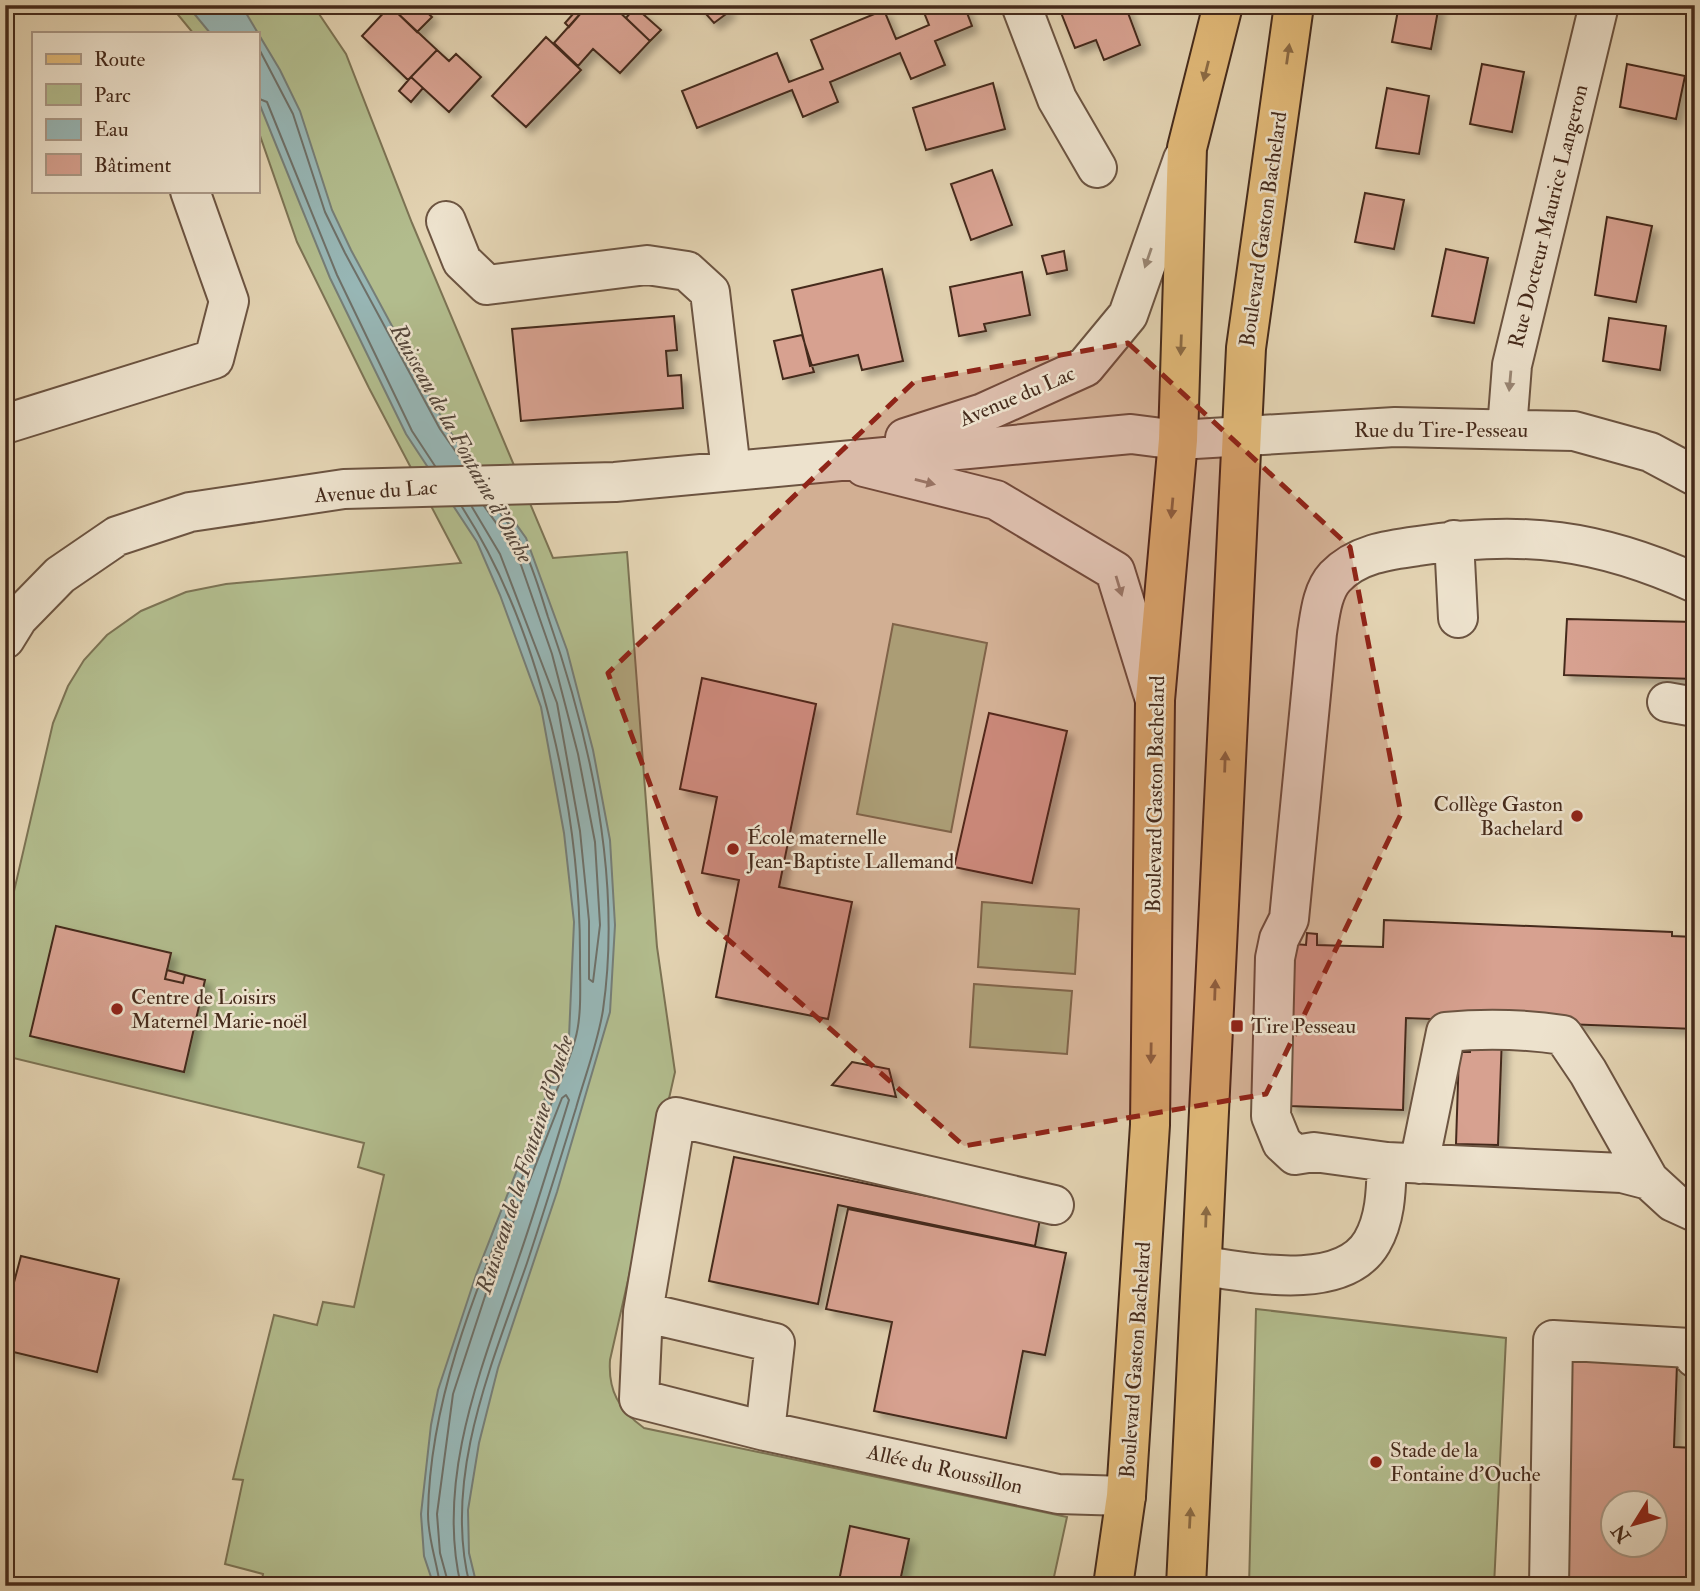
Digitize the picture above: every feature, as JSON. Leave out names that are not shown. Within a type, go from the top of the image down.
[{"type":"main road","name":"Boulevard Gaston Bachelard","points":[[1113,1586],[1126,1496],[1150,1125],[1155,700],[1178,440],[1187,148],[1223,5]]},
{"type":"main road","name":"Boulevard Gaston Bachelard","points":[[1186,1586],[1204,1266],[1246,348],[1294,5]]},
{"type":"street","points":[[1021,5],[1057,99],[1097,168]]},
{"type":"street","name":"Rue Docteur Maurice Langeron","points":[[1507,429],[1512,365],[1599,5]]},
{"type":"street","name":"Avenue du Lac","points":[[835,460],[983,413],[1086,367],[1128,315],[1187,148]]},
{"type":"street","points":[[5,424],[214,359],[229,301],[190,192]]},
{"type":"street","points":[[446,221],[462,261],[486,285],[647,265],[687,271],[710,292],[731,470]]},
{"type":"street","name":"Rue du Tire-Pesseau","points":[[1178,440],[1395,427],[1574,431],[1650,452],[1695,476]]},
{"type":"street","name":"Avenue du Lac","points":[[5,639],[18,618],[60,575],[117,536],[190,512],[344,489],[615,482],[1131,434],[1178,440]]},
{"type":"street","name":"Avenue du Lac","points":[[835,460],[996,500],[1115,571],[1155,700]]},
{"type":"street","points":[[1649,1180],[1622,1173],[1403,1163],[1314,1152],[1295,1155],[1282,1143],[1271,1116],[1275,958],[1279,939],[1289,919],[1317,633],[1322,604],[1332,579],[1351,563],[1379,551],[1494,537],[1562,541],[1643,559],[1695,583]]},
{"type":"street","points":[[1454,540],[1458,618]]},
{"type":"street","points":[[1204,1266],[1249,1273],[1318,1275],[1349,1263],[1371,1243],[1403,1163],[1446,1032],[1485,1028],[1563,1035],[1588,1072],[1649,1180],[1672,1202],[1695,1212]]},
{"type":"street","name":"Allée du Roussillon","points":[[1054,1205],[676,1117],[643,1312],[639,1399],[765,1431],[1058,1494],[1126,1496]]},
{"type":"street","points":[[643,1312],[775,1343],[765,1431]]},
{"type":"street","points":[[1549,1586],[1553,1340],[1690,1348],[1695,1358]]},
{"type":"highlighted area","points":[[1128,343],[1350,547],[1401,814],[1266,1094],[964,1146],[699,914],[608,673],[915,381]]},
{"type":"green space","points":[[170,5],[313,5],[346,54],[412,223],[553,558],[627,552],[657,947],[675,1072],[610,1360],[611,1381],[617,1399],[628,1414],[644,1428],[1067,1517],[1052,1586],[261,1586],[263,1574],[225,1564],[243,1480],[233,1479],[274,1315],[317,1325],[323,1302],[354,1307],[384,1175],[358,1167],[364,1143],[5,1056],[5,930],[53,723],[68,686],[84,660],[107,635],[141,611],[186,592],[226,584],[461,563],[369,388],[297,242],[259,133],[259,32],[192,32]]},
{"type":"green space","points":[[893,624],[987,643],[951,832],[857,814]]},
{"type":"green space","points":[[982,902],[1079,909],[1075,974],[978,967]]},
{"type":"green space","points":[[974,984],[1072,991],[1067,1054],[970,1047]]},
{"type":"green space","name":"Stade de la Fontaine d'Ouche","points":[[1256,1309],[1506,1338],[1494,1586],[1249,1586]]},
{"type":"water","points":[[187,5],[243,8],[257,32],[209,32]]},
{"type":"water","name":"Ruisseau de la Fontaine d'Ouche","points":[[259,35],[300,111],[332,210],[351,250],[446,426],[526,538],[567,650],[593,750],[610,840],[615,925],[610,1012],[557,1192],[498,1368],[479,1443],[468,1510],[469,1553],[477,1586],[434,1586],[424,1556],[421,1514],[431,1425],[438,1390],[476,1275],[569,1037],[574,922],[564,833],[541,707],[500,595],[477,542],[406,434],[330,278],[259,103]]},
{"type":"building","points":[[373,5],[391,5],[382,14]]},
{"type":"building","points":[[419,5],[432,17],[417,32],[390,6]]},
{"type":"building","points":[[581,5],[588,5],[569,27],[565,23]]},
{"type":"building","points":[[588,5],[612,5],[650,41],[620,73],[593,49],[578,66],[554,43]]},
{"type":"building","points":[[698,5],[725,5],[730,11],[714,23]]},
{"type":"building","points":[[921,5],[964,5],[972,26],[935,41],[945,65],[911,79],[900,53],[830,82],[838,102],[803,117],[792,90],[697,128],[682,91],[777,53],[789,82],[823,69],[811,40],[884,10],[896,39],[929,25]]},
{"type":"building","points":[[1058,5],[1125,5],[1140,45],[1104,60],[1096,40],[1075,48]]},
{"type":"building","points":[[1399,5],[1439,5],[1431,49],[1392,42]]},
{"type":"building","points":[[390,6],[437,50],[408,80],[362,36]]},
{"type":"building","points":[[635,7],[661,30],[650,41],[626,18]]},
{"type":"building","points":[[546,37],[581,70],[526,127],[492,96]]},
{"type":"building","points":[[437,50],[449,61],[456,54],[481,77],[449,112],[411,77]]},
{"type":"building","points":[[1695,55],[1695,86],[1689,85]]},
{"type":"building","points":[[1482,64],[1524,72],[1512,132],[1470,124]]},
{"type":"building","points":[[1627,64],[1685,76],[1676,119],[1620,107]]},
{"type":"building","points":[[411,77],[423,88],[411,102],[399,91]]},
{"type":"building","points":[[993,83],[1005,129],[926,150],[913,108]]},
{"type":"building","points":[[1387,88],[1429,96],[1419,154],[1376,148]]},
{"type":"building","points":[[992,170],[1012,225],[971,240],[951,184]]},
{"type":"building","points":[[1365,193],[1404,200],[1394,249],[1355,242]]},
{"type":"building","points":[[1607,217],[1652,226],[1636,302],[1595,295]]},
{"type":"building","points":[[1446,249],[1488,258],[1474,323],[1432,316]]},
{"type":"building","points":[[1064,251],[1067,270],[1047,274],[1042,256]]},
{"type":"building","points":[[882,269],[903,361],[862,370],[858,355],[810,366],[792,290]]},
{"type":"building","points":[[1022,272],[1030,315],[984,324],[986,331],[959,336],[950,287]]},
{"type":"building","points":[[674,316],[677,350],[666,351],[668,376],[681,375],[683,408],[521,421],[512,329]]},
{"type":"building","points":[[1609,318],[1666,326],[1660,370],[1603,361]]},
{"type":"building","points":[[802,335],[814,372],[783,379],[774,341]]},
{"type":"building","points":[[1567,619],[1695,622],[1695,679],[1564,675]]},
{"type":"building","points":[[702,678],[816,704],[779,887],[852,902],[828,1019],[716,997],[739,880],[702,873],[717,797],[680,789]]},
{"type":"building","points":[[989,713],[1067,731],[1032,883],[954,867]]},
{"type":"building","points":[[1384,920],[1672,932],[1672,936],[1695,937],[1695,1029],[1406,1018],[1403,1110],[1289,1106],[1295,944],[1306,945],[1307,933],[1317,934],[1317,945],[1383,947]]},
{"type":"building","name":"Centre de Loisirs Maternel Marie-noël","points":[[56,926],[171,953],[165,979],[183,983],[185,975],[205,980],[184,1072],[30,1036]]},
{"type":"building","points":[[167,970],[185,975],[183,983],[165,979]]},
{"type":"building","points":[[1471,1035],[1502,1036],[1498,1145],[1456,1144],[1459,1052],[1470,1052]]},
{"type":"building","points":[[852,1062],[889,1069],[896,1097],[832,1085]]},
{"type":"building","points":[[734,1157],[1040,1219],[1035,1246],[838,1205],[818,1304],[709,1281]]},
{"type":"building","points":[[848,1209],[1066,1253],[1045,1355],[1023,1351],[1006,1438],[874,1411],[892,1322],[826,1309]]},
{"type":"building","points":[[21,1256],[119,1279],[97,1372],[5,1350],[5,1316]]},
{"type":"building","points":[[1568,1361],[1677,1364],[1674,1447],[1695,1448],[1695,1586],[1586,1586],[1586,1581],[1561,1581]]},
{"type":"building","points":[[850,1526],[909,1539],[899,1586],[838,1586]]},
{"type":"place","name":"Collège Gaston Bachelard","points":[[1577,816]]},
{"type":"place","name":"École maternelle Jean-Baptiste Lallemand","points":[[733,849]]},
{"type":"place","name":"Centre de Loisirs Maternel Marie-noël","points":[[117,1009]]},
{"type":"place","name":"Tire Pesseau","points":[[1237,1026]]},
{"type":"place","name":"Stade de la Fontaine d'Ouche","points":[[1376,1462]]}]
